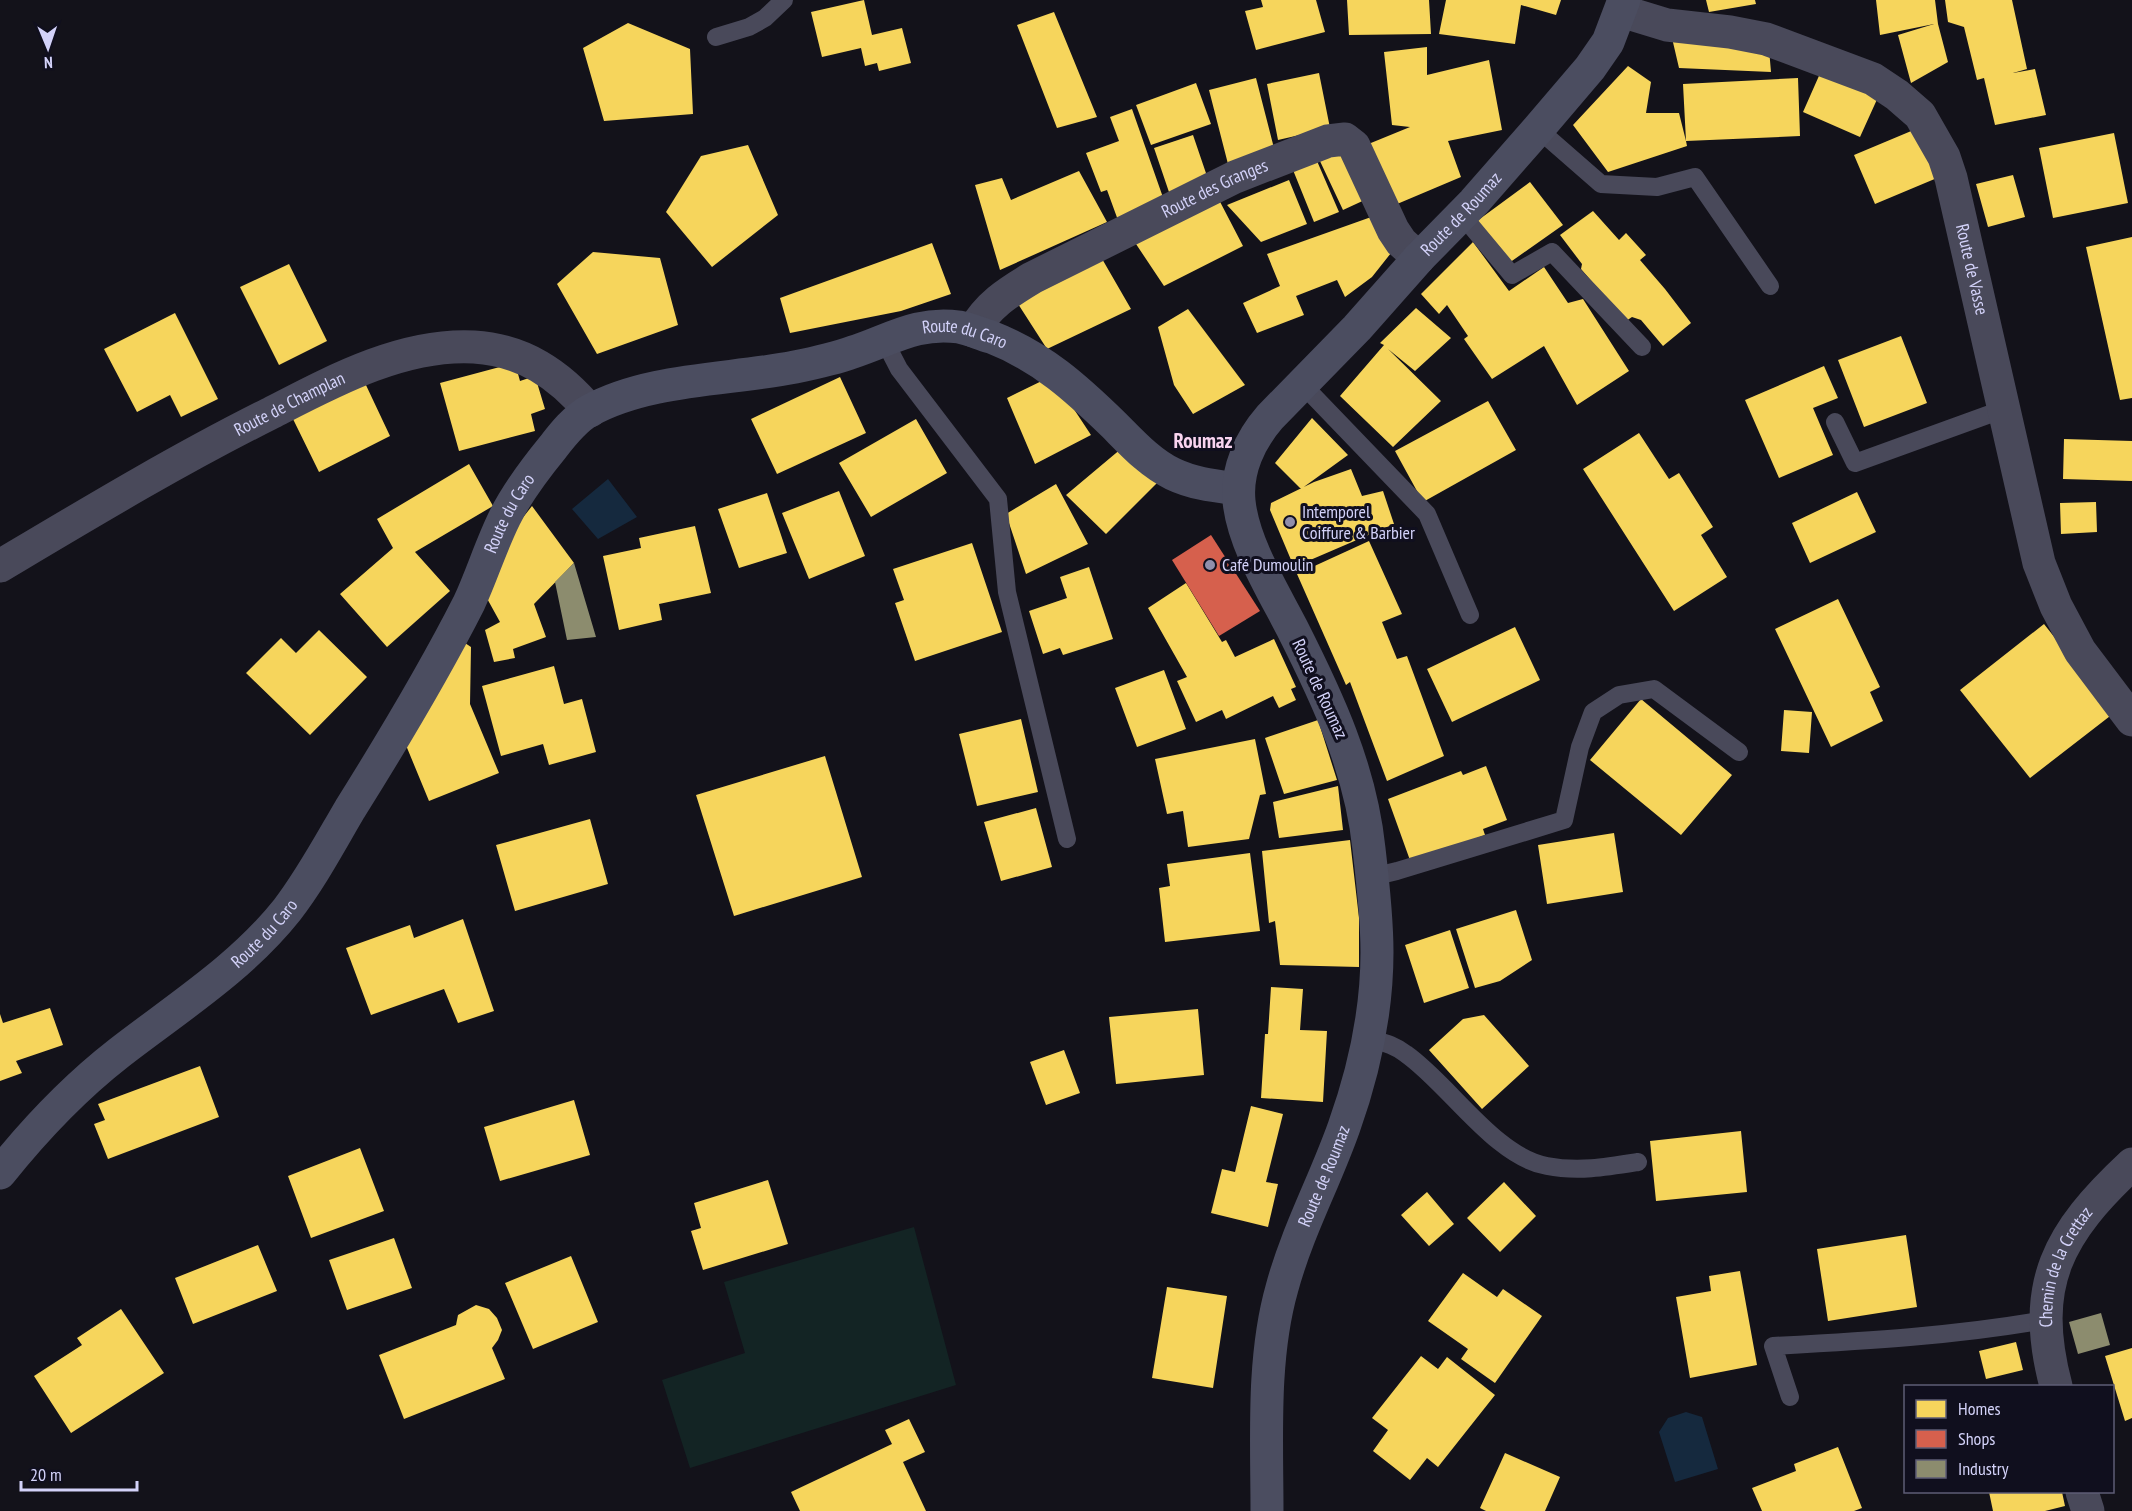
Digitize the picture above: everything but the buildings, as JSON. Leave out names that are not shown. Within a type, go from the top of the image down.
[{"type":"street","name":"Route de Roumaz","points":[[1267,1511],[1269,1379],[1281,1290],[1301,1230],[1344,1126],[1359,1080],[1369,1038],[1377,967],[1376,912],[1361,800],[1349,755],[1324,693],[1244,528],[1239,504],[1239,489],[1244,462],[1261,428],[1462,215],[1538,129],[1602,51],[1623,5]]},
{"type":"street","name":"Route de Vasse","points":[[1623,5],[1641,19],[1667,25],[1757,37],[1797,49],[1873,79],[1920,115],[1944,157],[1951,177],[2039,563],[2056,606],[2080,651],[2132,720]]},
{"type":"street","name":"Route des Granges","points":[[972,331],[985,311],[1032,278],[1235,177],[1305,148],[1341,139],[1348,140],[1354,146],[1393,230],[1401,242],[1419,258]]},
{"type":"street","name":"Route du Caro","points":[[0,1173],[39,1126],[74,1091],[118,1054],[206,987],[261,939],[287,909],[382,757],[442,653],[470,600],[504,518],[525,483],[563,434],[590,411],[617,398],[660,387],[721,377],[768,373],[820,362],[930,325],[960,327],[1026,353],[1055,371],[1141,452],[1169,473],[1195,483],[1239,489]]},
{"type":"street","name":"Route de Champlan","points":[[0,566],[93,510],[245,425],[356,372],[411,354],[461,347],[504,352],[536,363],[576,394],[590,411]]},
{"type":"street","name":"Chemin de la Crettaz","points":[[2056,1385],[2045,1320],[2046,1292],[2051,1276],[2069,1236],[2091,1205],[2132,1164]]},
{"type":"street","points":[[2083,1493],[2088,1511]]},
{"type":"lane","points":[[716,37],[748,27],[765,18],[784,0]]},
{"type":"lane","points":[[1538,129],[1601,184],[1657,187],[1695,177],[1770,286]]},
{"type":"lane","points":[[1462,215],[1512,275],[1552,252],[1642,346]]},
{"type":"lane","points":[[884,340],[899,369],[998,499],[1006,592],[1067,839]]},
{"type":"lane","points":[[1301,383],[1427,514],[1470,615]]},
{"type":"lane","points":[[1835,422],[1855,463],[2004,409]]},
{"type":"lane","points":[[1372,877],[1564,820],[1580,747],[1593,712],[1619,695],[1654,689],[1739,752]]},
{"type":"lane","points":[[1369,1038],[1396,1047],[1417,1062],[1476,1120],[1523,1158],[1545,1166],[1584,1170],[1638,1162]]},
{"type":"lane","points":[[1790,1397],[1773,1346],[1904,1339],[2045,1320]]},
{"type":"shaded area","points":[[914,1227],[956,1385],[690,1468],[662,1380],[745,1353],[724,1282]]},
{"type":"water","points":[[608,479],[637,517],[598,539],[572,509]]},
{"type":"water","points":[[1686,1412],[1702,1417],[1718,1469],[1675,1482],[1659,1432],[1668,1418]]},
{"type":"place","name":"Intemporel Coiffure & Barbier","points":[[1290,522]]},
{"type":"place","name":"Café Dumoulin","points":[[1210,565]]},
{"type":"district","name":"Roumaz","points":[[1203,441]]}]
